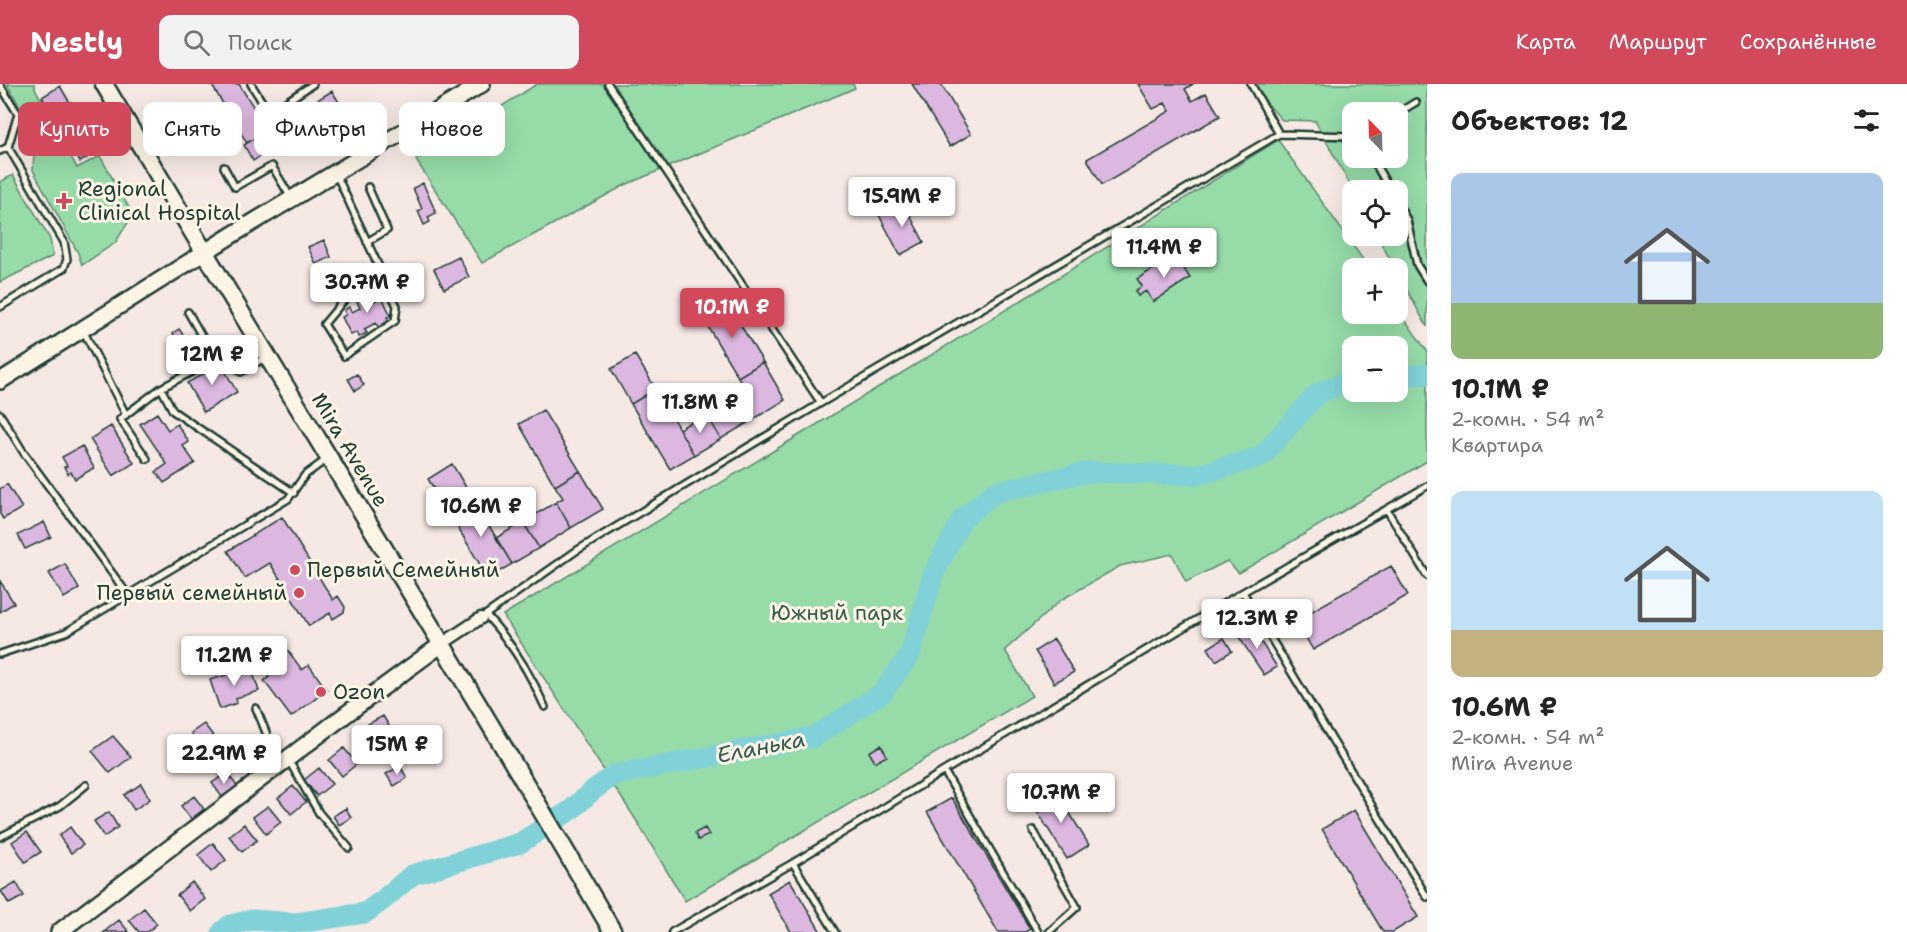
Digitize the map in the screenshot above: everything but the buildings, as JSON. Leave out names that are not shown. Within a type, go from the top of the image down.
[{"type":"main road","name":"Mira Avenue","points":[[104,84],[613,932]]},
{"type":"street","points":[[0,381],[232,235],[482,84]]},
{"type":"street","points":[[59,932],[350,712],[484,616]]},
{"type":"lane","points":[[251,84],[269,112],[313,84]]},
{"type":"lane","points":[[608,84],[821,403]]},
{"type":"lane","points":[[1251,84],[1280,134]]},
{"type":"lane","points":[[0,85],[18,114],[8,147],[0,151]]},
{"type":"lane","points":[[1408,107],[1416,102]]},
{"type":"lane","points":[[545,707],[530,672],[504,634],[484,616],[576,551],[821,403],[1280,134],[1342,137]]},
{"type":"lane","points":[[0,306],[64,268],[67,259],[64,242],[8,147]]},
{"type":"lane","points":[[224,167],[236,187],[272,166],[292,200]]},
{"type":"lane","points":[[336,173],[397,306],[396,321],[344,356],[324,324],[355,287],[379,267]]},
{"type":"lane","points":[[367,242],[387,230],[368,187]]},
{"type":"lane","points":[[1408,224],[1417,265],[1427,281]]},
{"type":"lane","points":[[188,312],[209,349]]},
{"type":"lane","points":[[82,328],[126,415]]},
{"type":"lane","points":[[147,459],[120,419],[161,388],[199,368],[209,349],[222,342],[242,372],[267,357]]},
{"type":"lane","points":[[161,388],[173,411],[294,493]]},
{"type":"lane","points":[[0,414],[24,453],[128,595]]},
{"type":"lane","points":[[0,654],[66,632],[288,500],[306,476],[328,458]]},
{"type":"lane","points":[[672,932],[1243,592],[1427,486]]},
{"type":"lane","points":[[1387,510],[1427,576]]},
{"type":"lane","points":[[1243,592],[1427,897]]},
{"type":"lane","points":[[256,708],[284,763],[319,813],[349,848]]},
{"type":"lane","points":[[944,771],[1038,932]]},
{"type":"lane","points":[[0,837],[60,806],[86,785]]},
{"type":"lane","points":[[1033,830],[1077,907],[1049,932]]},
{"type":"lane","points":[[793,862],[835,932]]},
{"type":"green space","points":[[7,84],[35,84],[42,102],[18,103]]},
{"type":"green space","points":[[537,84],[853,84],[855,88],[625,185],[482,263],[416,160],[422,156],[505,156],[505,104]]},
{"type":"green space","points":[[1255,84],[1427,84],[1427,327],[1408,292],[1408,258],[1389,258],[1383,246],[1408,246],[1408,180],[1347,180],[1315,121],[1282,120],[1263,99]]},
{"type":"green space","name":"Южный парк","points":[[1278,140],[1342,230],[1342,246],[1353,246],[1362,258],[1342,258],[1342,324],[1408,324],[1427,351],[1427,461],[1239,573],[1227,561],[1186,582],[1172,554],[1120,566],[1061,600],[1005,650],[1032,696],[685,901],[636,820],[503,615],[1035,292]]},
{"type":"green space","points":[[34,156],[71,156],[77,168],[100,156],[133,215],[115,243],[82,265],[78,253],[33,170]]},
{"type":"green space","points":[[13,175],[50,239],[53,256],[0,282],[0,182]]},
{"type":"waterway","name":"Еланька","points":[[1408,375],[1427,374]]},
{"type":"waterway","name":"Еланька","points":[[222,932],[230,925],[252,920],[296,923],[365,913],[412,875],[520,843],[571,810],[614,775],[814,737],[882,693],[910,655],[933,575],[962,519],[995,492],[1089,472],[1197,475],[1261,457],[1317,394],[1342,384]]},
{"type":"place","name":"Regional Clinical Hospital","points":[[64,201]]},
{"type":"place","name":"Первый Семейный","points":[[295,570]]},
{"type":"place","name":"Первый семейный","points":[[299,593]]},
{"type":"place","name":"Ozon","points":[[321,692]]}]
